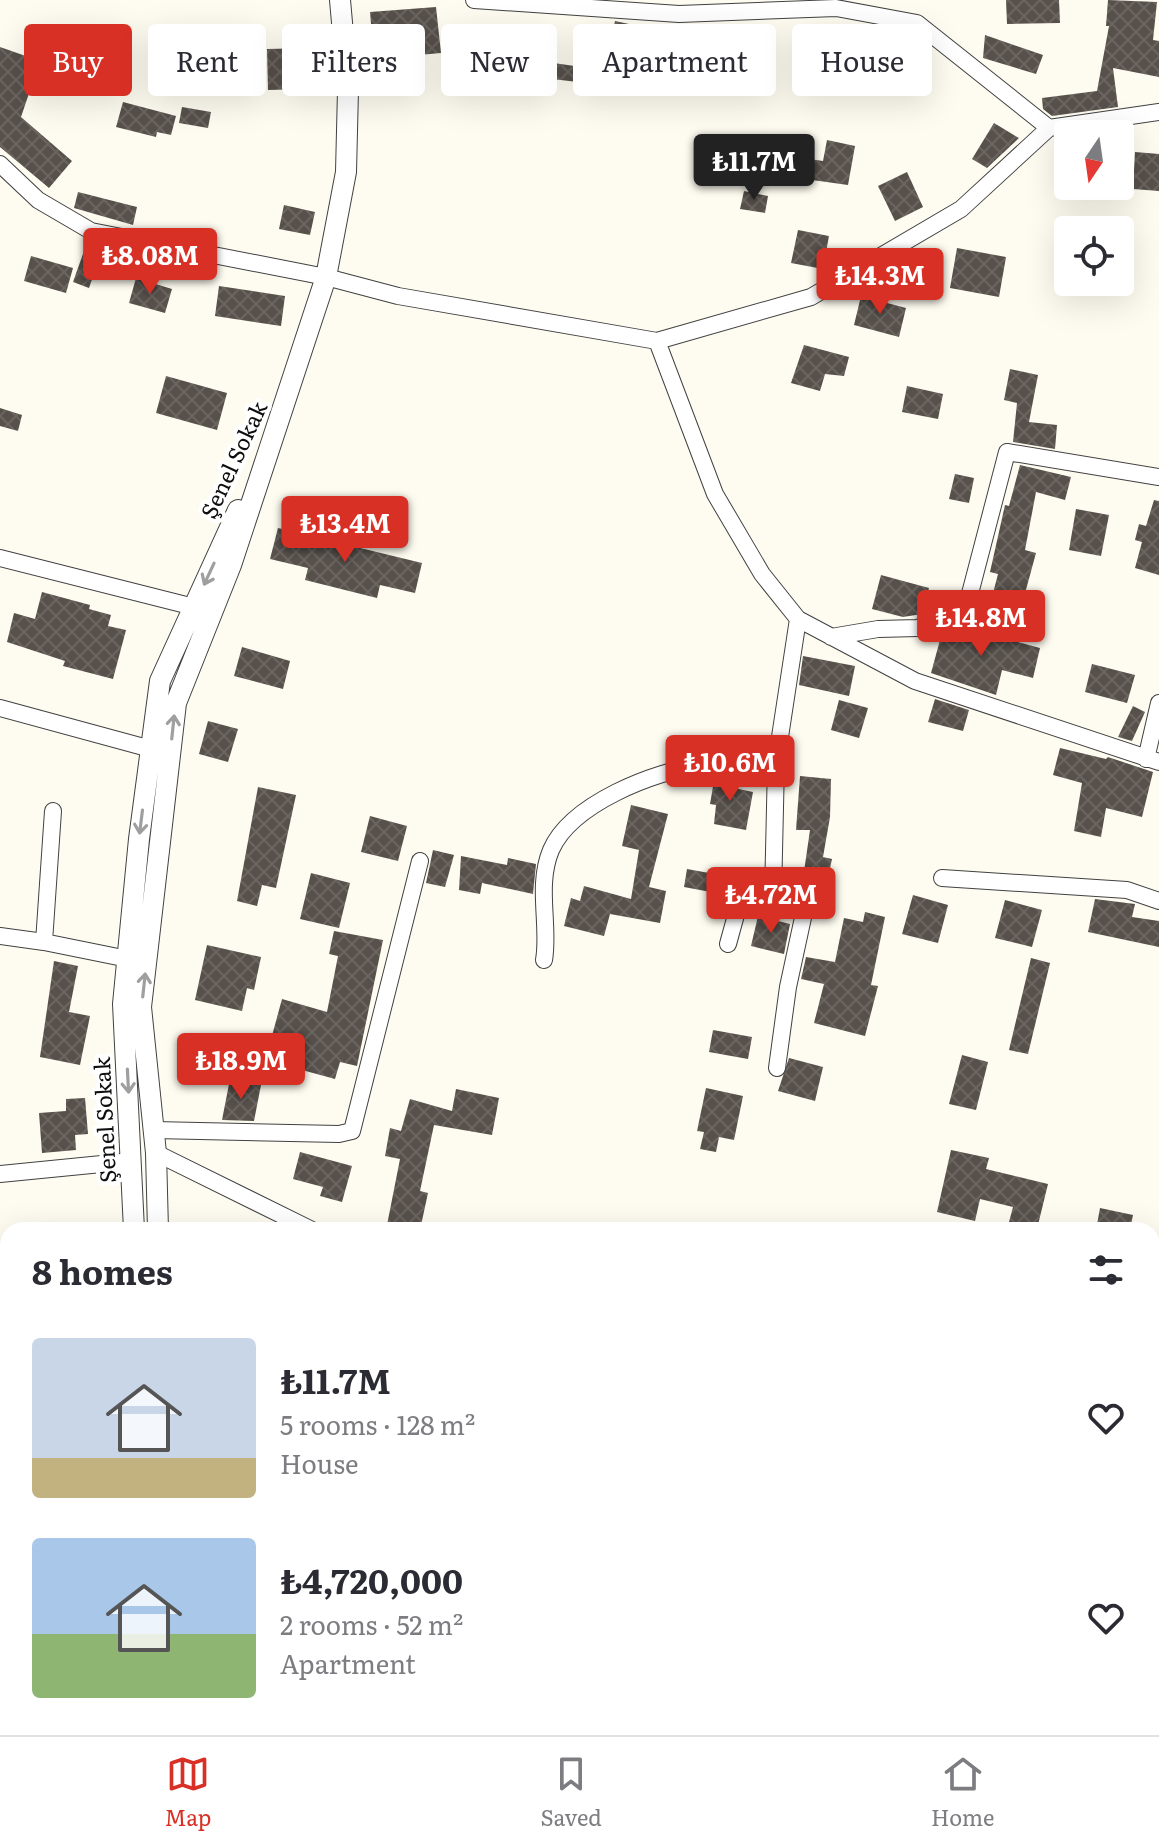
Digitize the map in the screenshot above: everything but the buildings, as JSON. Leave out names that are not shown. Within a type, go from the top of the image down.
[{"type":"street","points":[[288,401],[326,277],[346,172],[348,90],[340,0]]},
{"type":"street","points":[[474,0],[681,7],[836,8],[917,23],[1049,128]]},
{"type":"street","points":[[0,164],[38,200],[91,231],[326,277],[398,296],[499,316],[657,341],[811,297],[961,209],[1049,128],[1159,112]]},
{"type":"street","points":[[657,341],[715,494],[762,574],[798,619],[915,681],[1152,760],[1159,703]]},
{"type":"street","name":"Şenel Sokak","points":[[134,1222],[123,1004],[160,681],[288,401]]},
{"type":"street","name":"Şenel Sokak","points":[[158,1222],[156,1153],[141,1007],[176,703],[231,565],[288,401]]},
{"type":"street","points":[[831,637],[878,629],[918,628],[967,605],[1007,452],[1159,477]]},
{"type":"street","points":[[0,558],[194,607]]},
{"type":"street","points":[[773,896],[776,763],[798,619]]},
{"type":"street","points":[[0,708],[151,749]]},
{"type":"street","points":[[544,960],[547,944],[542,918],[550,851],[567,825],[607,798],[646,779],[702,765],[776,763]]},
{"type":"street","points":[[44,942],[53,811]]},
{"type":"street","points":[[154,1130],[339,1134],[352,1131],[420,861]]},
{"type":"street","points":[[942,878],[1127,890],[1159,901]]},
{"type":"street","points":[[728,944],[739,904],[756,891],[773,896],[804,913],[788,987],[777,1068]]},
{"type":"street","points":[[0,936],[128,959]]},
{"type":"street","points":[[156,1153],[296,1222]]},
{"type":"street","points":[[0,1174],[132,1161]]}]
